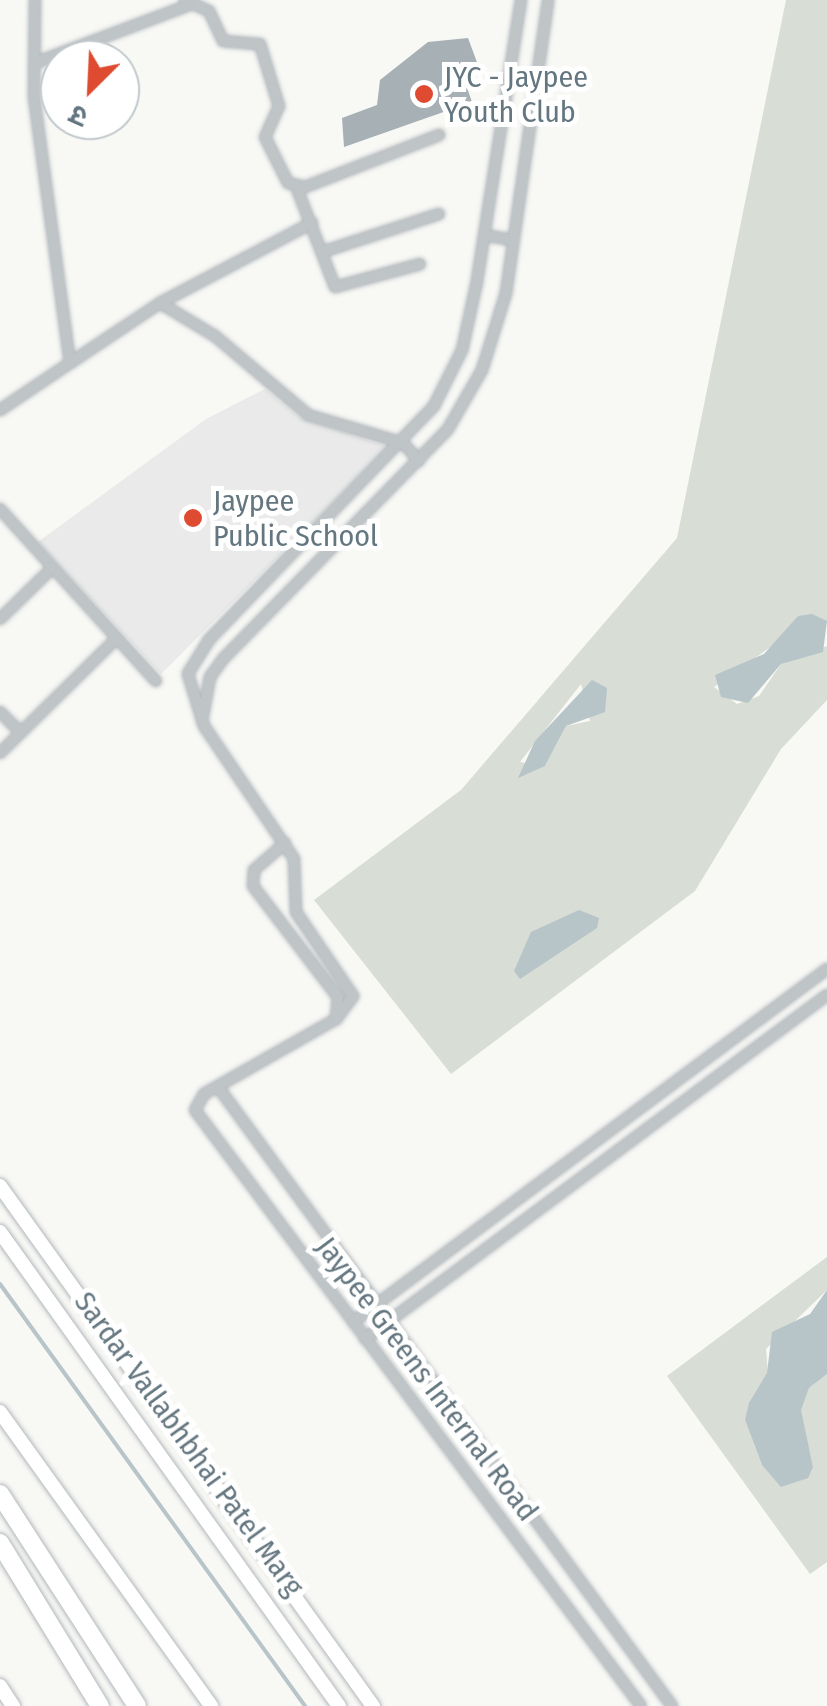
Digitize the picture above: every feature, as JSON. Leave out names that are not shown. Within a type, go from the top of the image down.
[{"type":"highway","points":[[0,1494],[137,1706]]},
{"type":"highway","points":[[0,1543],[100,1706]]},
{"type":"street","points":[[34,0],[35,63],[70,362]]},
{"type":"street","points":[[220,1092],[336,1019],[353,996],[296,912],[294,859],[202,721],[190,696],[196,655],[403,443],[434,406],[462,350],[522,0]]},
{"type":"street","points":[[202,721],[210,678],[224,658],[419,461],[482,370],[506,293],[548,0]]},
{"type":"street","points":[[35,63],[187,3],[210,11],[223,42],[260,44],[279,106],[265,137],[282,176],[296,186],[338,289],[420,264]]},
{"type":"street","points":[[296,186],[439,135]]},
{"type":"street","points":[[322,252],[439,214]]},
{"type":"street","points":[[0,410],[160,303],[312,223]]},
{"type":"street","points":[[484,236],[512,240]]},
{"type":"street","points":[[160,303],[216,336],[308,415],[403,443],[419,461]]},
{"type":"street","points":[[0,509],[51,570],[156,681]]},
{"type":"street","points":[[0,619],[51,570]]},
{"type":"street","points":[[0,752],[117,638]]},
{"type":"street","points":[[0,712],[20,732]]},
{"type":"street","points":[[284,843],[254,870],[253,886],[338,997],[336,1019]]},
{"type":"street","points":[[353,1322],[827,969]]},
{"type":"street","points":[[366,1339],[827,995]]},
{"type":"street","name":"Jaypee Greens Internal Road","points":[[642,1706],[198,1118],[198,1101],[220,1092],[672,1706]]},
{"type":"street","name":"Sardar Vallabhbhai Patel Marg","points":[[0,1186],[373,1706]]},
{"type":"street","name":"Sardar Vallabhbhai Patel Marg","points":[[0,1232],[339,1706]]},
{"type":"street","points":[[0,1412],[212,1706]]},
{"type":"street","points":[[0,1686],[13,1706]]},
{"type":"shaded area","points":[[786,0],[827,0],[827,621],[798,616],[782,639],[714,687],[737,704],[759,696],[781,664],[827,646],[827,700],[781,749],[695,891],[451,1074],[314,900],[461,790],[677,538]],"holes":[[[581,684],[590,721],[566,726],[545,766],[520,762]]]},
{"type":"shaded area","name":"Jaypee Public School","points":[[265,389],[299,417],[388,447],[161,674],[38,542],[206,419]]},
{"type":"shaded area","points":[[812,614],[827,621],[823,652],[781,664],[748,703],[721,697],[715,675],[764,654],[798,616]]},
{"type":"shaded area","points":[[592,680],[607,688],[605,712],[566,726],[545,766],[518,778],[535,741]]},
{"type":"shaded area","points":[[579,910],[599,918],[597,928],[520,979],[514,971],[531,932]]},
{"type":"shaded area","points":[[827,1257],[827,1290],[766,1349],[768,1373],[745,1420],[762,1465],[813,1467],[800,1410],[809,1388],[827,1374],[827,1562],[810,1574],[667,1376]]},
{"type":"shaded area","points":[[827,1290],[827,1374],[809,1388],[801,1410],[813,1467],[808,1478],[781,1487],[762,1465],[745,1420],[749,1403],[767,1373],[772,1332],[810,1314]]},
{"type":"building","name":"JYC - Jaypee Youth Club","points":[[468,38],[478,65],[461,71],[472,102],[344,147],[342,118],[377,105],[380,80],[428,42]]},
{"type":"waterway","points":[[0,1284],[305,1706]]},
{"type":"place","name":"JYC - Jaypee Youth Club","points":[[424,94]]},
{"type":"place","name":"Jaypee Public School","points":[[193,518]]}]
